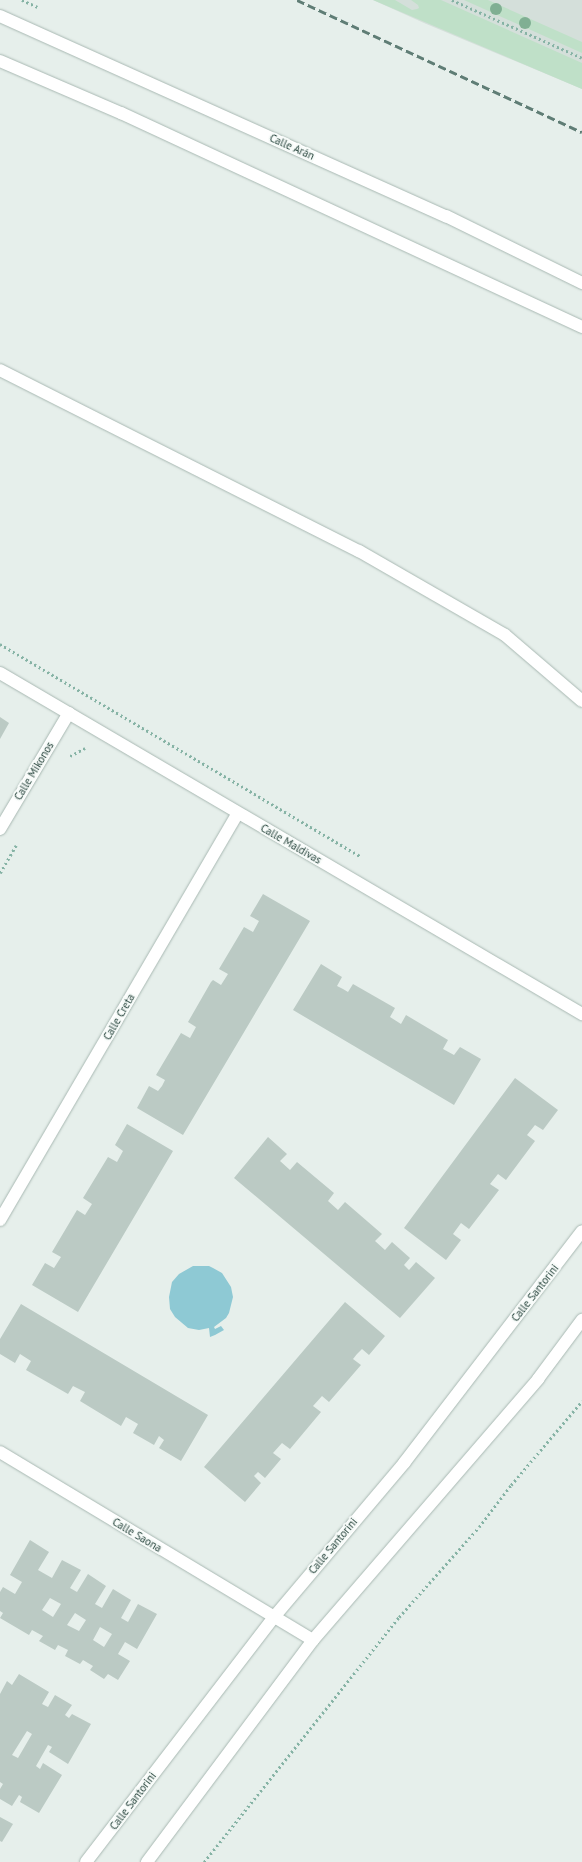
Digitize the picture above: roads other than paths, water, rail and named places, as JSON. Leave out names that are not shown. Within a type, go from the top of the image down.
[{"type":"street","name":"Calle Arán","points":[[0,16],[446,216],[582,283]]},
{"type":"street","points":[[0,60],[121,113],[582,327]]},
{"type":"street","points":[[0,370],[366,555],[505,635],[582,701]]},
{"type":"street","name":"Calle Maldivas","points":[[0,673],[582,1014]]},
{"type":"street","name":"Calle Mikonos","points":[[0,830],[69,713]]},
{"type":"street","name":"Calle Creta","points":[[0,1220],[238,813]]},
{"type":"street","name":"Calle Santorini","points":[[86,1862],[274,1617],[404,1463],[582,1231]]},
{"type":"street","points":[[147,1862],[313,1640],[538,1379],[582,1320]]},
{"type":"street","name":"Calle Saona","points":[[0,1452],[313,1640]]},
{"type":"water","points":[[193,1266],[209,1266],[213,1268],[222,1273],[231,1287],[233,1297],[229,1313],[226,1318],[214,1327],[215,1329],[221,1326],[224,1330],[210,1337],[209,1328],[199,1330],[188,1328],[175,1317],[170,1309],[169,1297],[172,1282],[179,1274]]},
{"type":"railway","points":[[297,0],[582,132]]}]
